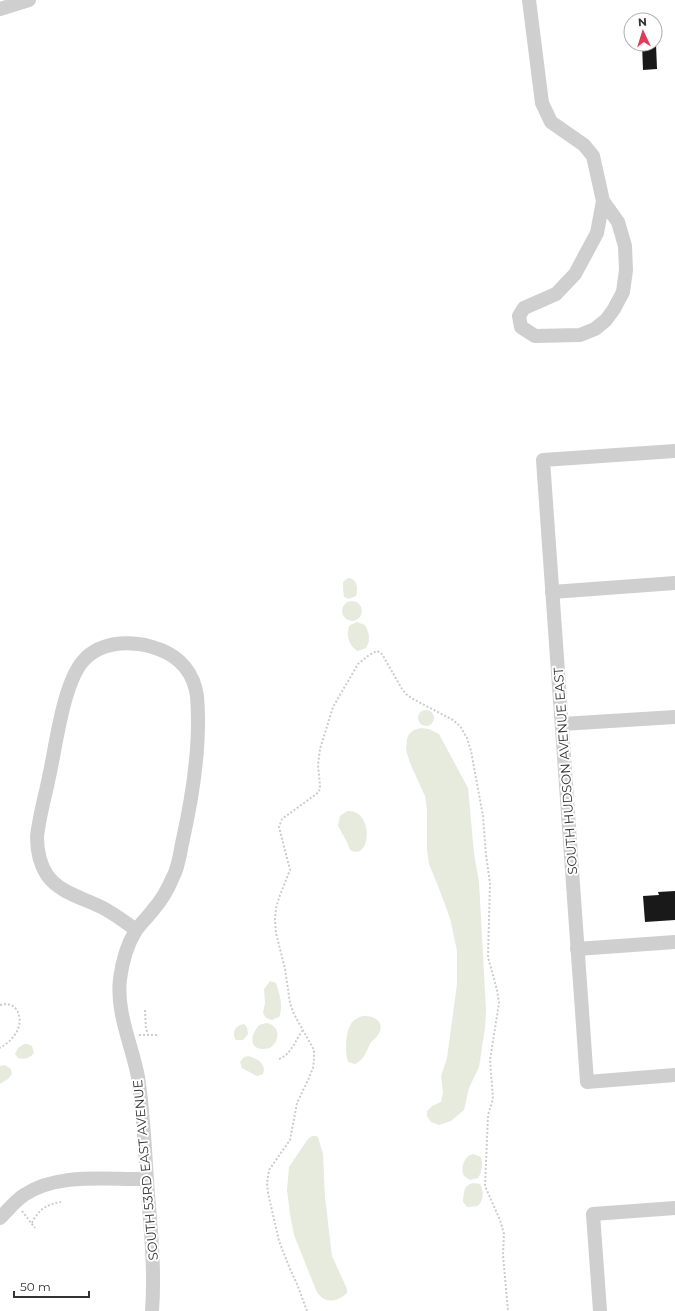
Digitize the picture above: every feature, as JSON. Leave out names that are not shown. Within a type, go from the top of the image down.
[{"type":"street","points":[[0,10],[29,0]]},
{"type":"street","points":[[529,0],[542,103],[551,122],[584,145],[593,156],[603,201],[597,234],[575,274],[556,294],[524,308],[519,316],[521,327],[535,336],[580,335],[594,329],[606,320],[623,292],[626,270],[625,246],[618,222],[603,201]]},
{"type":"street","name":"SOUTH HUDSON AVENUE EAST","points":[[675,450],[542,460],[587,1082],[675,1076]]},
{"type":"street","points":[[552,592],[675,584]]},
{"type":"street","name":"SOUTH 53RD EAST AVENUE","points":[[136,930],[113,914],[71,894],[52,881],[39,858],[38,836],[64,706],[76,672],[82,662],[90,654],[100,649],[121,643],[158,648],[178,658],[193,679],[197,702],[198,737],[192,784],[187,820],[175,874],[154,910],[136,930],[128,947],[120,980],[120,1006],[137,1072],[140,1092],[153,1273],[152,1311]]},
{"type":"street","points":[[562,724],[675,717]]},
{"type":"street","points":[[577,949],[675,942]]},
{"type":"street","points":[[0,1218],[15,1202],[32,1191],[49,1183],[58,1181],[147,1179]]},
{"type":"street","points":[[600,1311],[593,1214],[675,1208]]},
{"type":"path","points":[[306,1311],[297,1284],[279,1241],[267,1183],[269,1170],[286,1147],[292,1135],[297,1103],[313,1068],[314,1050],[302,1030],[290,1003],[285,969],[276,933],[275,920],[280,896],[290,870],[279,827],[282,819],[319,792],[320,749],[333,707],[343,687],[358,664],[363,659],[377,651],[382,654],[406,694],[453,720],[460,726],[469,742],[483,816],[490,883],[488,957],[499,1003],[490,1060],[493,1099],[488,1114],[485,1186],[500,1220],[504,1234],[503,1255],[508,1311]]},
{"type":"path","points":[[0,1005],[9,1004],[14,1006],[17,1010],[19,1019],[18,1030],[5,1045],[0,1048]]},
{"type":"path","points":[[145,1010],[146,1029],[148,1034]]},
{"type":"path","points":[[280,1058],[289,1053],[302,1030]]},
{"type":"path","points":[[128,1037],[148,1034],[158,1035]]},
{"type":"path","points":[[15,1202],[35,1228]]},
{"type":"path","points":[[32,1223],[36,1215],[43,1208],[53,1203],[61,1202]]},
{"type":"shaded area","points":[[348,578],[354,580],[357,587],[356,596],[349,599],[344,597],[343,589],[343,582]]},
{"type":"shaded area","points":[[352,601],[359,604],[362,611],[359,618],[352,621],[345,618],[342,611],[345,604]]},
{"type":"shaded area","points":[[357,622],[365,625],[369,636],[369,642],[366,648],[358,651],[350,643],[348,636],[350,625]]},
{"type":"shaded area","points":[[423,710],[429,710],[434,715],[432,724],[429,726],[423,726],[418,721],[418,715]]},
{"type":"shaded area","points":[[421,728],[429,729],[439,734],[468,788],[474,853],[479,882],[486,1010],[485,1028],[479,1067],[469,1088],[464,1110],[451,1121],[439,1125],[431,1122],[427,1116],[427,1111],[432,1106],[441,1102],[443,1092],[441,1076],[447,1058],[457,984],[457,951],[450,918],[429,864],[425,796],[410,763],[406,750],[409,734],[414,730]]},
{"type":"shaded area","points":[[347,811],[356,812],[366,825],[366,842],[363,849],[357,852],[350,850],[338,826],[340,816]]},
{"type":"shaded area","points":[[270,981],[276,983],[281,1004],[279,1017],[272,1020],[266,1018],[263,1013],[265,1003],[264,989]]},
{"type":"shaded area","points":[[363,1016],[375,1018],[380,1023],[381,1027],[363,1058],[355,1064],[348,1062],[347,1058],[346,1048],[348,1032],[352,1023],[356,1019]]},
{"type":"shaded area","points":[[266,1023],[271,1024],[276,1030],[276,1041],[270,1048],[258,1048],[253,1043],[253,1035],[259,1025]]},
{"type":"shaded area","points":[[244,1024],[247,1027],[248,1034],[243,1040],[236,1040],[234,1032],[236,1028]]},
{"type":"shaded area","points":[[24,1044],[32,1046],[34,1053],[27,1058],[18,1058],[15,1054],[18,1048]]},
{"type":"shaded area","points":[[248,1056],[254,1058],[262,1064],[264,1070],[263,1074],[257,1076],[242,1068],[240,1062],[244,1057]]},
{"type":"shaded area","points":[[5,1065],[11,1069],[12,1074],[8,1079],[0,1084],[0,1066]]},
{"type":"shaded area","points":[[312,1136],[318,1137],[323,1154],[325,1197],[332,1256],[347,1289],[347,1293],[334,1300],[326,1300],[322,1298],[316,1290],[294,1235],[290,1214],[287,1190],[289,1167],[308,1139]]},
{"type":"shaded area","points":[[473,1154],[481,1157],[482,1168],[478,1178],[470,1180],[464,1176],[462,1169],[467,1157]]},
{"type":"shaded area","points":[[473,1183],[480,1184],[483,1192],[482,1198],[478,1206],[467,1207],[463,1202],[465,1190],[467,1186]]},
{"type":"building","points":[[642,52],[656,52],[657,69],[643,70]]},
{"type":"building","points":[[675,891],[675,920],[645,922],[643,896],[659,895],[658,892]]}]
